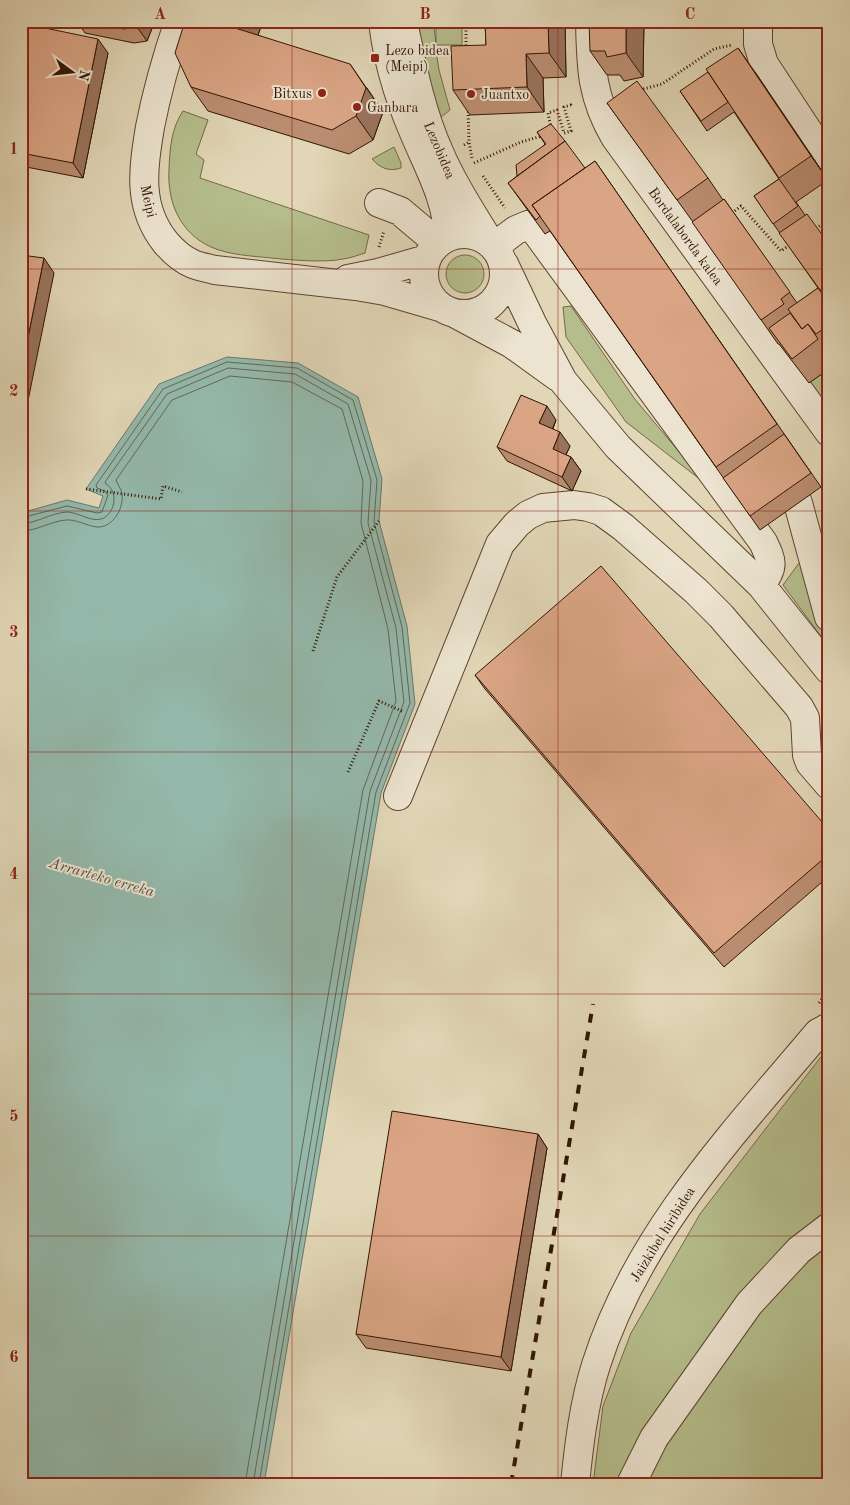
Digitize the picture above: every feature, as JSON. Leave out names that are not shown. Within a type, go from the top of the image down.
[{"type":"street","name":"Meipi","points":[[179,21],[157,93],[144,160],[144,185],[148,210],[158,232],[172,250],[192,264],[215,270],[326,282],[385,292],[448,310]]},
{"type":"street","name":"Lezobidea","points":[[383,21],[391,65],[400,97],[434,180],[446,216],[438,246]]},
{"type":"street","name":"Lezobidea","points":[[403,21],[421,98],[439,154],[503,243],[532,323],[563,381]]},
{"type":"street","name":"Bordalaborda kalea","points":[[590,21],[591,70],[594,89],[605,121],[614,137],[829,432]]},
{"type":"street","points":[[758,21],[758,44],[764,64],[829,163]]},
{"type":"street","points":[[434,180],[425,199],[415,206],[389,207],[438,246]]},
{"type":"street","points":[[503,243],[528,225],[536,232],[763,542],[770,557],[771,571],[761,585]]},
{"type":"street","points":[[503,243],[469,234],[438,246],[424,272],[425,285],[431,297],[448,310],[512,344],[563,381],[618,447],[761,585],[829,670]]},
{"type":"street","points":[[448,310],[470,314],[482,310],[494,302],[501,291],[505,278],[503,243]]},
{"type":"street","name":"Meipi","points":[[326,282],[378,273],[438,246]]},
{"type":"street","points":[[798,503],[829,617]]},
{"type":"street","points":[[398,796],[500,544],[517,524],[528,515],[543,508],[574,505],[588,506],[609,516],[696,591],[721,616],[800,707],[805,718],[807,755],[810,763],[825,778]]},
{"type":"street","name":"Jaizkibel hiribidea","points":[[575,1484],[587,1401],[596,1365],[607,1334],[632,1283],[665,1224],[689,1188],[825,1026]]},
{"type":"street","points":[[631,1484],[654,1438],[749,1304],[799,1250],[829,1227]]},
{"type":"path","points":[[466,21],[466,51]]},
{"type":"path","points":[[638,91],[662,84],[714,49]]},
{"type":"path","points":[[552,133],[548,113],[556,110],[564,133],[571,131],[564,107],[571,105],[574,112]]},
{"type":"path","points":[[468,106],[469,142]]},
{"type":"path","points":[[503,243],[504,206],[473,163],[521,142],[545,135]]},
{"type":"path","points":[[727,217],[741,206],[781,250],[797,240]]},
{"type":"path","points":[[813,230],[829,220]]},
{"type":"path","points":[[86,489],[161,499],[163,486],[182,492]]},
{"type":"path","points":[[313,651],[337,577],[379,522]]},
{"type":"path","points":[[348,772],[379,701],[411,715]]},
{"type":"green space","points":[[417,21],[433,21],[436,43],[436,21],[462,21],[462,45],[435,45],[439,70],[450,110],[440,118],[423,71]]},
{"type":"green space","points":[[183,111],[208,120],[196,154],[204,160],[200,178],[369,235],[365,253],[349,258],[318,261],[248,256],[218,250],[191,234],[173,204],[169,181],[171,146],[176,125]]},
{"type":"green space","points":[[394,147],[401,163],[401,168],[393,170],[385,168],[378,165],[372,159]]},
{"type":"green space","points":[[465,255],[472,256],[478,261],[483,267],[483,281],[478,287],[472,292],[465,293],[458,292],[452,287],[447,281],[446,274],[447,267],[452,261],[458,256]]},
{"type":"green space","points":[[571,306],[634,398],[706,484],[626,422],[566,337],[563,307]]},
{"type":"green space","points":[[829,369],[829,408],[809,383]]},
{"type":"green space","points":[[829,522],[829,647],[783,585]]},
{"type":"green space","points":[[829,1051],[829,1484],[593,1484],[603,1406],[631,1333],[700,1214],[820,1058]]},
{"type":"water","name":"Arrarteko erreka","points":[[227,357],[298,363],[358,397],[382,479],[379,521],[407,626],[415,704],[381,793],[264,1484],[21,1484],[21,513],[67,500],[99,508],[103,496],[86,489],[159,384]]},
{"type":"building","points":[[88,21],[139,21],[137,27],[124,29]]},
{"type":"building","points":[[185,21],[237,21],[235,28],[350,64],[366,88],[356,116],[332,130],[191,87],[175,53]]},
{"type":"building","points":[[485,21],[548,21],[549,53],[526,54],[527,87],[453,90],[451,46],[486,45]]},
{"type":"building","points":[[589,21],[626,21],[626,53],[607,57],[605,51],[590,51]]},
{"type":"building","points":[[21,23],[98,39],[73,163],[21,153]]},
{"type":"building","points":[[738,48],[811,156],[779,178],[706,69]]},
{"type":"building","points":[[708,72],[728,102],[701,121],[680,91]]},
{"type":"building","points":[[637,81],[708,178],[677,200],[607,103]]},
{"type":"building","points":[[551,124],[565,141],[517,176],[516,165],[546,144],[537,132]]},
{"type":"building","points":[[565,141],[585,168],[532,205],[540,216],[536,220],[508,183]]},
{"type":"building","points":[[595,161],[777,424],[716,467],[532,205]]},
{"type":"building","points":[[779,179],[798,206],[773,224],[754,196]]},
{"type":"building","points":[[724,199],[790,292],[781,299],[784,304],[761,320],[692,222]]},
{"type":"building","points":[[807,214],[829,244],[829,284],[820,290],[779,233]]},
{"type":"building","points":[[21,255],[44,258],[21,372]]},
{"type":"building","points":[[818,288],[827,301],[829,300],[829,325],[816,334],[808,324],[802,329],[788,309]]},
{"type":"building","points":[[790,313],[802,329],[808,324],[818,339],[792,359],[769,328]]},
{"type":"building","points":[[521,395],[547,406],[539,423],[560,432],[553,449],[571,457],[562,477],[497,447]]},
{"type":"building","points":[[784,434],[811,473],[750,516],[723,478]]},
{"type":"building","points":[[601,566],[829,830],[829,854],[714,953],[475,675]]},
{"type":"building","points":[[392,1111],[538,1134],[501,1357],[356,1334]]},
{"type":"railway","points":[[511,1484],[593,1004]]},
{"type":"place","name":"Lezo bidea (Meipi)","points":[[375,58]]},
{"type":"place","name":"Bitxus","points":[[322,93]]},
{"type":"place","name":"Juantxo","points":[[471,94]]},
{"type":"place","name":"Ganbara","points":[[357,107]]}]
